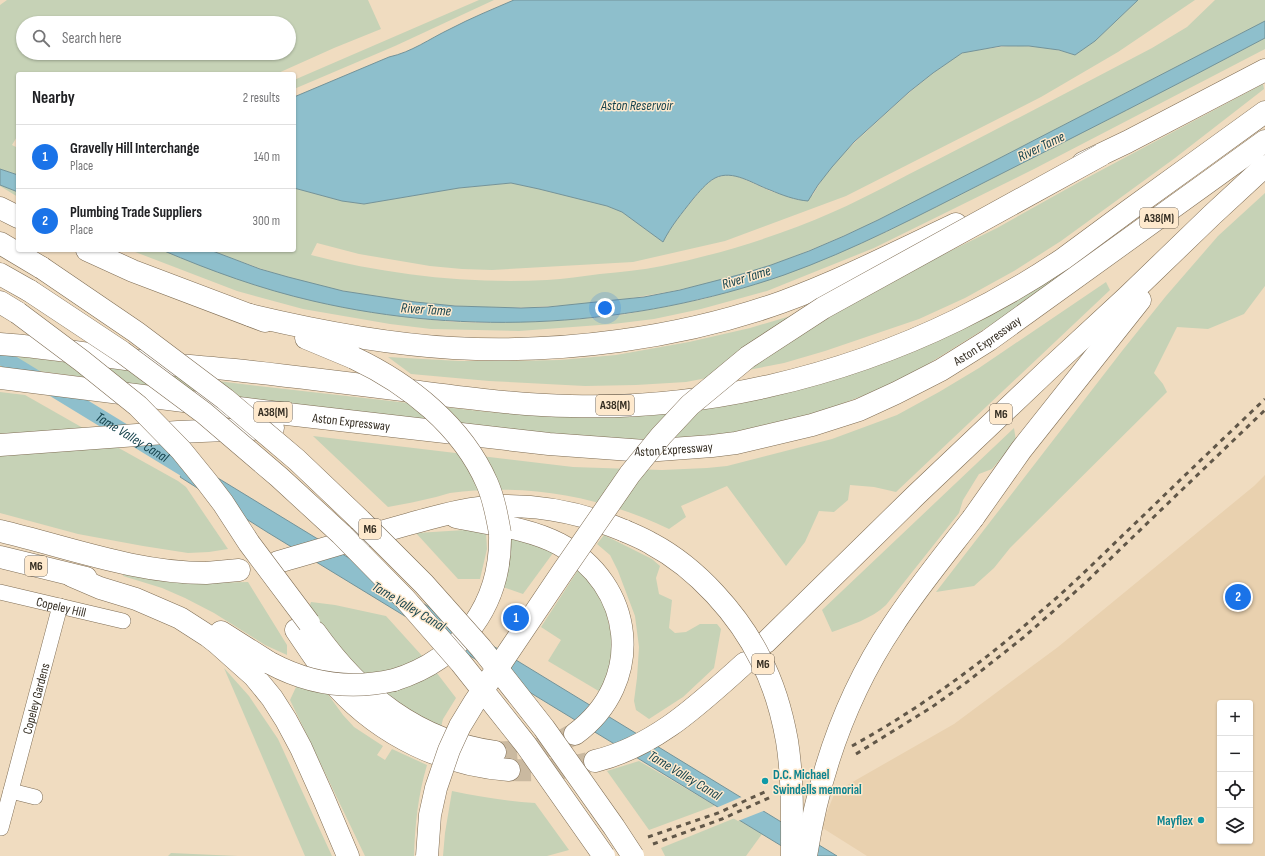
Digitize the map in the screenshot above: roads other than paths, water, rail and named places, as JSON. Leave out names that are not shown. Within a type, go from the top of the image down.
[{"type":"highway","points":[[250,315],[323,332],[380,341],[452,348],[487,349],[569,346],[608,342],[654,335],[726,319],[782,301],[862,269],[1101,154],[1265,70]]},
{"type":"highway","name":"A38(M)","points":[[0,344],[34,346],[143,361],[499,402],[572,406],[652,404],[712,397],[825,372],[918,338],[973,312],[1003,296],[1061,260],[1265,112]]},
{"type":"highway","name":"Aston Expressway","points":[[0,378],[436,432],[585,447],[665,450],[712,446],[761,438],[812,426],[859,410],[923,380],[959,359],[1255,165],[1265,141]]},
{"type":"highway","points":[[427,856],[430,815],[436,788],[449,750],[460,726],[474,703],[630,474],[661,436],[690,405],[748,357],[823,308],[1101,154]]},
{"type":"highway","name":"M6","points":[[806,856],[810,830],[825,768],[835,738],[861,680],[892,626],[1026,444],[1191,236],[1255,165]]},
{"type":"highway","points":[[0,208],[16,216]]},
{"type":"highway","name":"M6","points":[[766,642],[916,495],[1191,236]]},
{"type":"highway","name":"M6","points":[[0,243],[42,268],[136,332],[225,399],[297,460],[360,520],[424,584],[481,648],[544,728],[633,856]]},
{"type":"highway","name":"M6","points":[[0,557],[117,586],[165,603],[215,628],[279,668],[309,679],[330,684],[373,684],[394,680],[432,664],[451,650],[473,625],[486,604],[494,581],[499,557],[500,533],[494,503],[487,484],[474,460],[464,446],[448,426],[427,405],[380,371],[354,358],[250,315],[133,271],[91,252]]},
{"type":"highway","name":"M6","points":[[0,274],[30,290],[122,352],[204,413],[279,477],[341,534],[405,599],[461,663],[526,745],[604,856]]},
{"type":"highway","points":[[0,302],[37,327],[138,406],[181,450],[208,482],[223,503],[303,626],[354,679],[390,710],[412,725],[433,735],[488,756],[509,770]]},
{"type":"highway","name":"A38(M)","points":[[0,335],[34,346]]},
{"type":"highway","name":"A38(M)","points":[[0,445],[100,437],[258,428],[316,428],[436,432]]},
{"type":"highway","name":"M6","points":[[284,561],[372,534],[445,514],[488,507],[537,507],[573,513],[625,531],[653,544],[699,578],[718,598],[745,633],[761,659],[776,698],[787,742],[791,781],[792,856]]},
{"type":"highway","name":"M6","points":[[445,514],[542,536],[560,544],[585,562],[596,572],[605,584],[615,603],[621,622],[623,642],[621,662],[618,676],[604,706],[575,734]]},
{"type":"highway","name":"M6","points":[[0,531],[147,568],[205,573],[240,570]]},
{"type":"highway","name":"M6","points":[[72,576],[100,588],[148,603],[180,618],[213,639],[254,676],[272,698],[301,748],[348,856]]},
{"type":"highway","name":"M6","points":[[595,762],[632,748],[663,731],[700,704],[745,663]]},
{"type":"street","name":"Copeley Hill","points":[[0,592],[123,621]]},
{"type":"street","name":"Copeley Gardens","points":[[1,828],[60,606]]},
{"type":"street","points":[[11,791],[35,797]]},
{"type":"water","name":"Aston Reservoir","points":[[514,0],[1138,0],[1095,41],[1075,55],[1059,50],[1029,46],[1001,46],[962,53],[909,92],[854,142],[832,167],[808,201],[798,200],[736,176],[729,175],[715,178],[693,199],[673,225],[663,242],[622,212],[607,206],[511,183],[459,188],[364,204],[342,201],[296,189],[296,96],[389,57],[413,49],[466,21]]},
{"type":"water","name":"River Tame","points":[[1265,21],[1265,38],[937,207],[887,231],[836,255],[784,275],[727,293],[668,306],[609,316],[550,321],[490,322],[431,319],[372,312],[313,301],[236,279],[167,252],[215,252],[260,269],[343,291],[415,302],[455,306],[521,308],[548,307],[644,297],[680,290],[742,274],[809,251],[878,220]]},
{"type":"water","points":[[0,169],[16,174],[16,191],[0,185]]},
{"type":"water","points":[[190,461],[837,856],[798,856],[267,532],[180,477]]},
{"type":"waterway","name":"Tame Valley Canal","points":[[0,356],[198,477]]},
{"type":"tunnel","points":[[495,752],[535,750],[554,744],[572,735]]},
{"type":"tunnel","points":[[509,770],[549,770],[588,763]]},
{"type":"railway","points":[[852,746],[901,717],[949,685],[1018,632],[1080,577],[1265,399]]},
{"type":"railway","points":[[856,754],[932,707],[967,682],[1024,637],[1083,585],[1265,410]]},
{"type":"railway","points":[[648,837],[718,813],[769,790]]},
{"type":"railway","points":[[653,844],[722,819],[773,796]]},
{"type":"place","name":"Plumbing Trade Suppliers","points":[[1238,597]]},
{"type":"place","name":"Gravelly Hill Interchange","points":[[516,618]]},
{"type":"place","name":"D.C. Michael Swindells memorial","points":[[765,781]]},
{"type":"place","name":"Mayflex","points":[[1201,820]]}]
